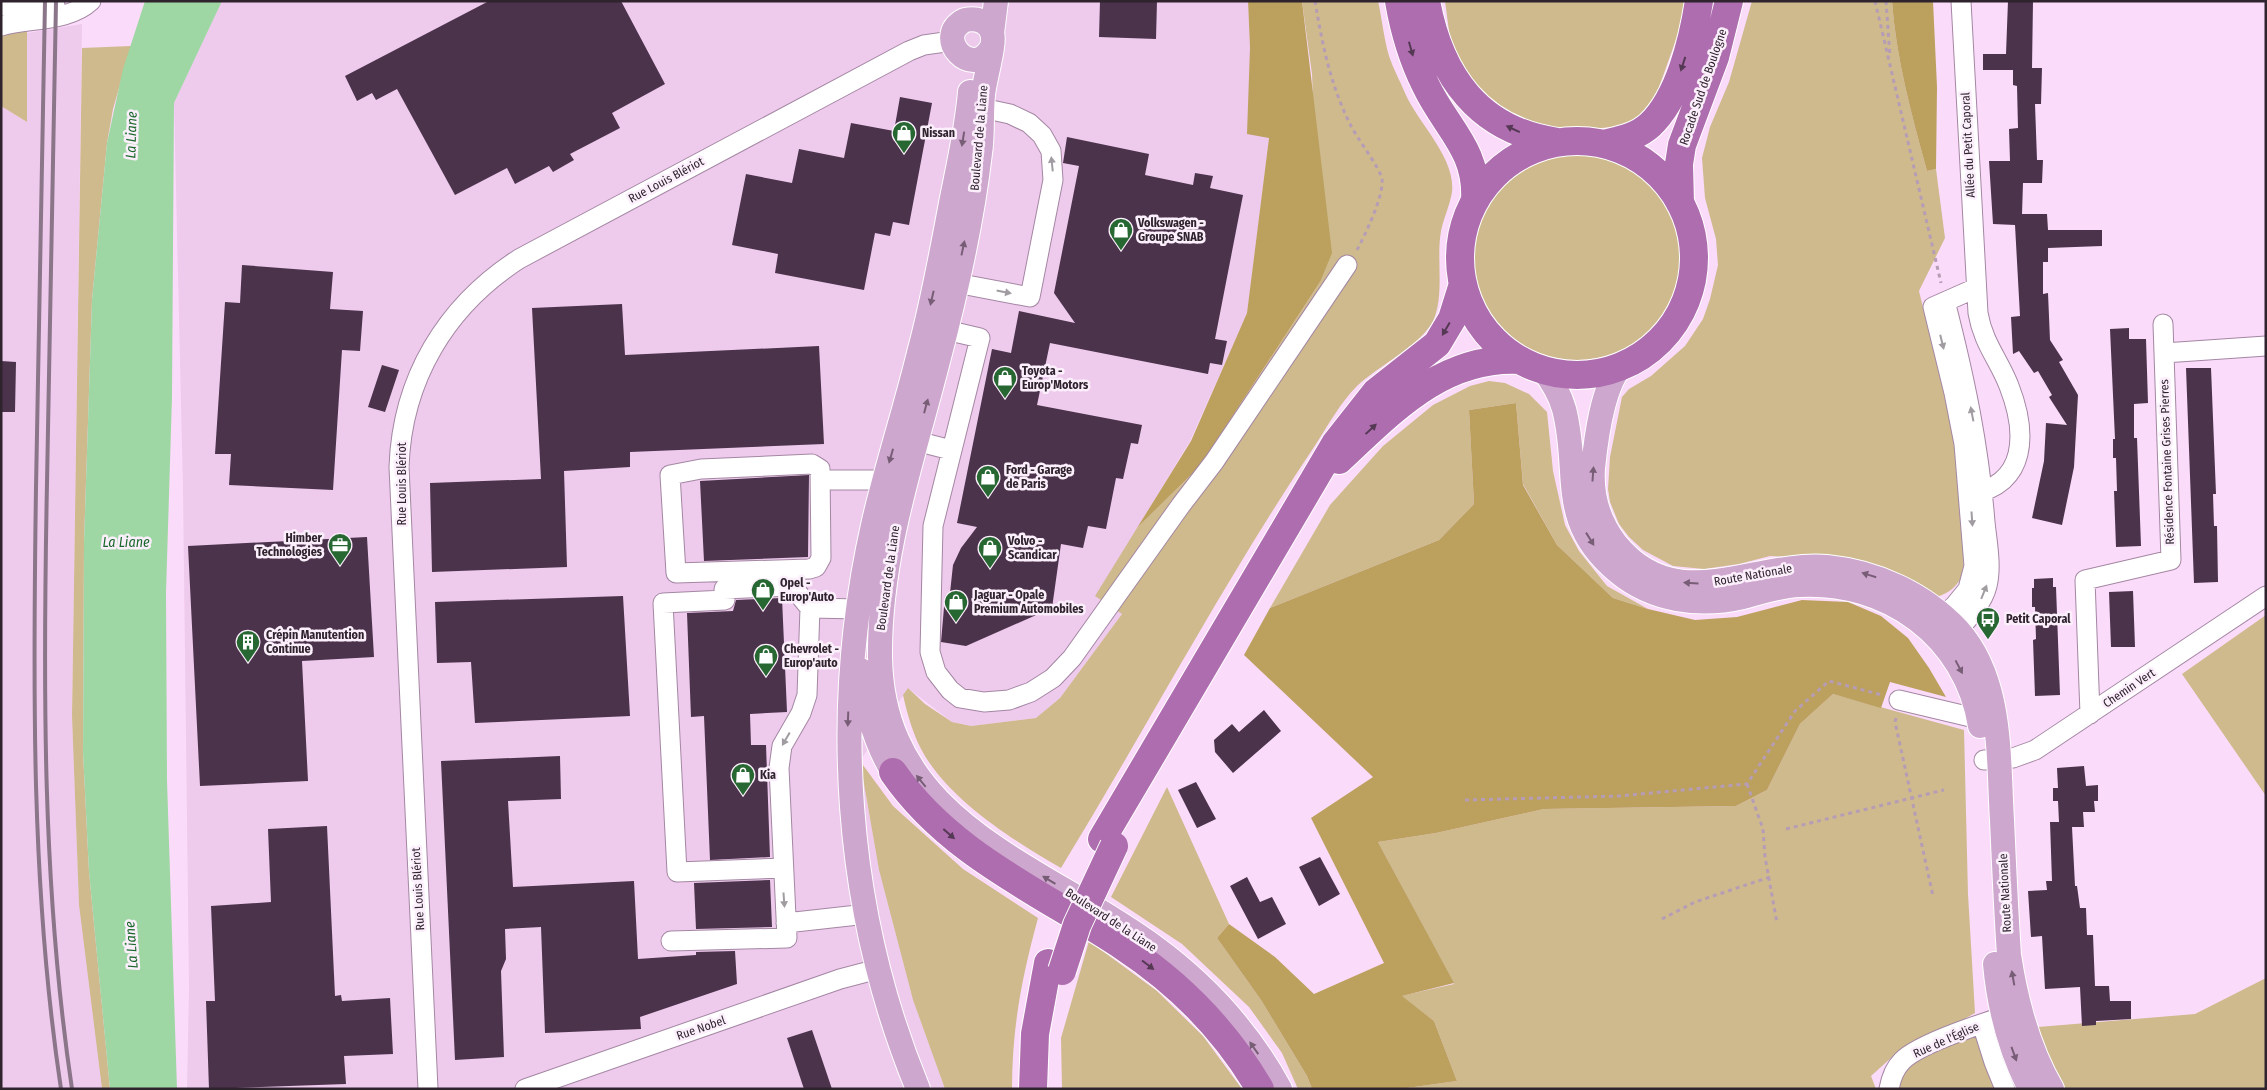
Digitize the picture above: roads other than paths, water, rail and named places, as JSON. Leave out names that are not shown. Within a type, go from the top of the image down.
[{"type":"highway","points":[[1399,1],[1413,56],[1422,79],[1472,163],[1476,200]]},
{"type":"highway","points":[[1426,1],[1444,62],[1455,82],[1467,97],[1485,113],[1508,127],[1529,136],[1560,143]]},
{"type":"highway","points":[[1604,144],[1628,138],[1642,131],[1649,126],[1664,107],[1681,70],[1697,17],[1699,1]]},
{"type":"highway","name":"Rocade Sud de Boulogne","points":[[1680,203],[1679,164],[1682,145],[1715,57],[1729,1]]},
{"type":"highway","points":[[1302,503],[1331,468],[1400,403],[1444,376],[1476,363],[1495,360],[1532,364],[1565,374],[1586,374],[1621,365],[1644,353],[1673,324],[1685,301],[1692,277],[1693,252],[1689,226],[1680,203],[1660,176],[1627,153],[1604,144],[1582,141],[1560,143],[1536,149],[1508,164],[1490,180],[1476,200],[1467,218],[1461,244],[1460,264],[1463,284],[1470,304],[1484,328],[1498,344],[1532,364]]},
{"type":"highway","points":[[1033,1089],[1035,1034],[1055,967],[1070,900],[1108,843],[1218,642],[1302,503],[1335,444],[1371,398],[1389,380],[1429,352],[1443,336],[1456,309],[1463,284]]},
{"type":"highway","points":[[892,772],[922,809],[972,853],[1010,879],[1124,947],[1167,979],[1193,1002],[1216,1027],[1245,1065],[1260,1089]]},
{"type":"highway","points":[[1050,1089],[1055,967]]},
{"type":"main road","points":[[958,40],[974,1]]},
{"type":"main road","name":"Boulevard de la Liane","points":[[918,1089],[890,1016],[867,914],[854,829],[848,756],[850,692],[858,612],[869,542],[885,480],[908,434],[946,330],[956,283],[976,185],[981,148],[985,78],[992,40],[996,1]]},
{"type":"main road","points":[[968,19],[980,20],[988,25],[992,40],[987,54],[971,60],[958,40],[968,19]]},
{"type":"main road","name":"Boulevard de la Liane","points":[[958,40],[970,80],[969,104],[940,265],[922,342],[880,627],[881,675],[884,702],[891,726],[905,758],[916,775],[937,799],[990,844],[1139,936],[1192,978],[1238,1026],[1280,1089]]},
{"type":"main road","name":"Route Nationale","points":[[1532,364],[1554,384],[1564,408],[1572,494],[1581,523],[1600,554],[1628,579],[1660,595],[1701,602],[1732,599],[1789,585],[1837,586],[1857,590],[1879,598],[1912,616],[1944,630],[1976,658],[1986,682],[1995,719],[1991,759],[1994,952],[2002,1017],[2017,1060],[2030,1089]]},
{"type":"main road","name":"Route Nationale","points":[[1621,365],[1614,376],[1606,396],[1594,462],[1593,488],[1596,507],[1604,526],[1618,546],[1637,564],[1666,578],[1694,583],[1725,581],[1792,568],[1827,567],[1850,570],[1893,584],[1928,604],[1944,630],[1953,656],[1969,687],[1991,759]]},
{"type":"main road","points":[[858,612],[861,672],[869,718],[892,772]]},
{"type":"main road","name":"Route Nationale","points":[[2002,1017],[2039,1064],[2052,1089]]},
{"type":"street","points":[[1,8],[71,1]]},
{"type":"street","points":[[1,26],[72,13],[85,7],[91,1]]},
{"type":"street","name":"Allée du Petit Caporal","points":[[1961,1],[1976,288],[1982,334],[2010,388],[2018,416],[2020,436],[2014,468],[2002,483],[1976,493]]},
{"type":"street","points":[[1,8],[9,17],[20,22]]},
{"type":"street","name":"Rue Louis Blériot","points":[[428,1089],[399,467],[408,405],[427,358],[447,325],[466,301],[495,275],[532,251],[909,51],[924,45],[958,40]]},
{"type":"street","points":[[940,265],[946,276],[956,283],[1030,297],[1053,180],[1051,151],[1036,128],[1019,118],[982,108]]},
{"type":"street","points":[[946,330],[980,338],[933,526],[930,652],[932,663],[942,682],[960,698],[984,702],[1020,697],[1053,678],[1083,644],[1181,505],[1214,462],[1347,265]]},
{"type":"street","points":[[1944,630],[1980,602],[1988,582],[1988,559],[1976,493],[1933,307],[1976,288]]},
{"type":"street","name":"Résidence Fontaine Grises Pierres","points":[[2090,714],[2085,580],[2171,560],[2163,324]]},
{"type":"street","points":[[2164,353],[2266,346]]},
{"type":"street","points":[[908,434],[952,450]]},
{"type":"street","points":[[812,464],[820,469],[820,480],[822,558],[816,567],[809,570],[676,573],[670,475],[701,469],[812,464]]},
{"type":"street","points":[[820,480],[885,480]]},
{"type":"street","points":[[671,941],[787,938],[782,868],[779,768],[782,746],[801,713],[808,695],[810,608],[792,586],[724,589],[725,600],[663,603],[676,872],[782,868]]},
{"type":"street","name":"Chemin Vert","points":[[1991,759],[2029,753],[2266,596]]},
{"type":"street","points":[[810,608],[858,612]]},
{"type":"street","points":[[1899,700],[1979,719]]},
{"type":"street","points":[[786,923],[867,914]]},
{"type":"street","name":"Rue Nobel","points":[[525,1089],[840,979],[878,969]]},
{"type":"street","points":[[2002,1017],[1994,1062],[2005,1089]]},
{"type":"street","name":"Rue de l'Église","points":[[1889,1089],[1893,1073],[1909,1055],[2002,1017]]},
{"type":"water","name":"La Liane","points":[[145,1],[222,1],[174,103],[172,397],[166,593],[167,780],[177,1089],[110,1089],[89,872],[83,752],[84,543],[92,300],[107,143],[123,69]]},
{"type":"railway","points":[[45,1],[34,639],[36,789],[44,939],[61,1089]]},
{"type":"railway","points":[[56,1],[45,711],[50,862],[55,938],[62,1014],[72,1089]]},
{"type":"place","name":"Nissan","points":[[904,154]]},
{"type":"place","name":"Volkswagen - Groupe SNAB","points":[[1121,251]]},
{"type":"place","name":"Toyota - Europ'Motors","points":[[1005,399]]},
{"type":"place","name":"Ford - Garage de Paris","points":[[988,498]]},
{"type":"place","name":"Himber Technologies","points":[[340,566]]},
{"type":"place","name":"Volvo - Scandicar","points":[[990,569]]},
{"type":"place","name":"Opel - Europ'Auto","points":[[763,611]]},
{"type":"place","name":"Jaguar - Opale Premium Automobiles","points":[[956,623]]},
{"type":"place","name":"Petit Caporal","points":[[1988,640]]},
{"type":"place","name":"Crépin Manutention Continue","points":[[248,663]]},
{"type":"place","name":"Chevrolet - Europ'auto","points":[[766,677]]},
{"type":"place","name":"Kia","points":[[743,796]]}]
